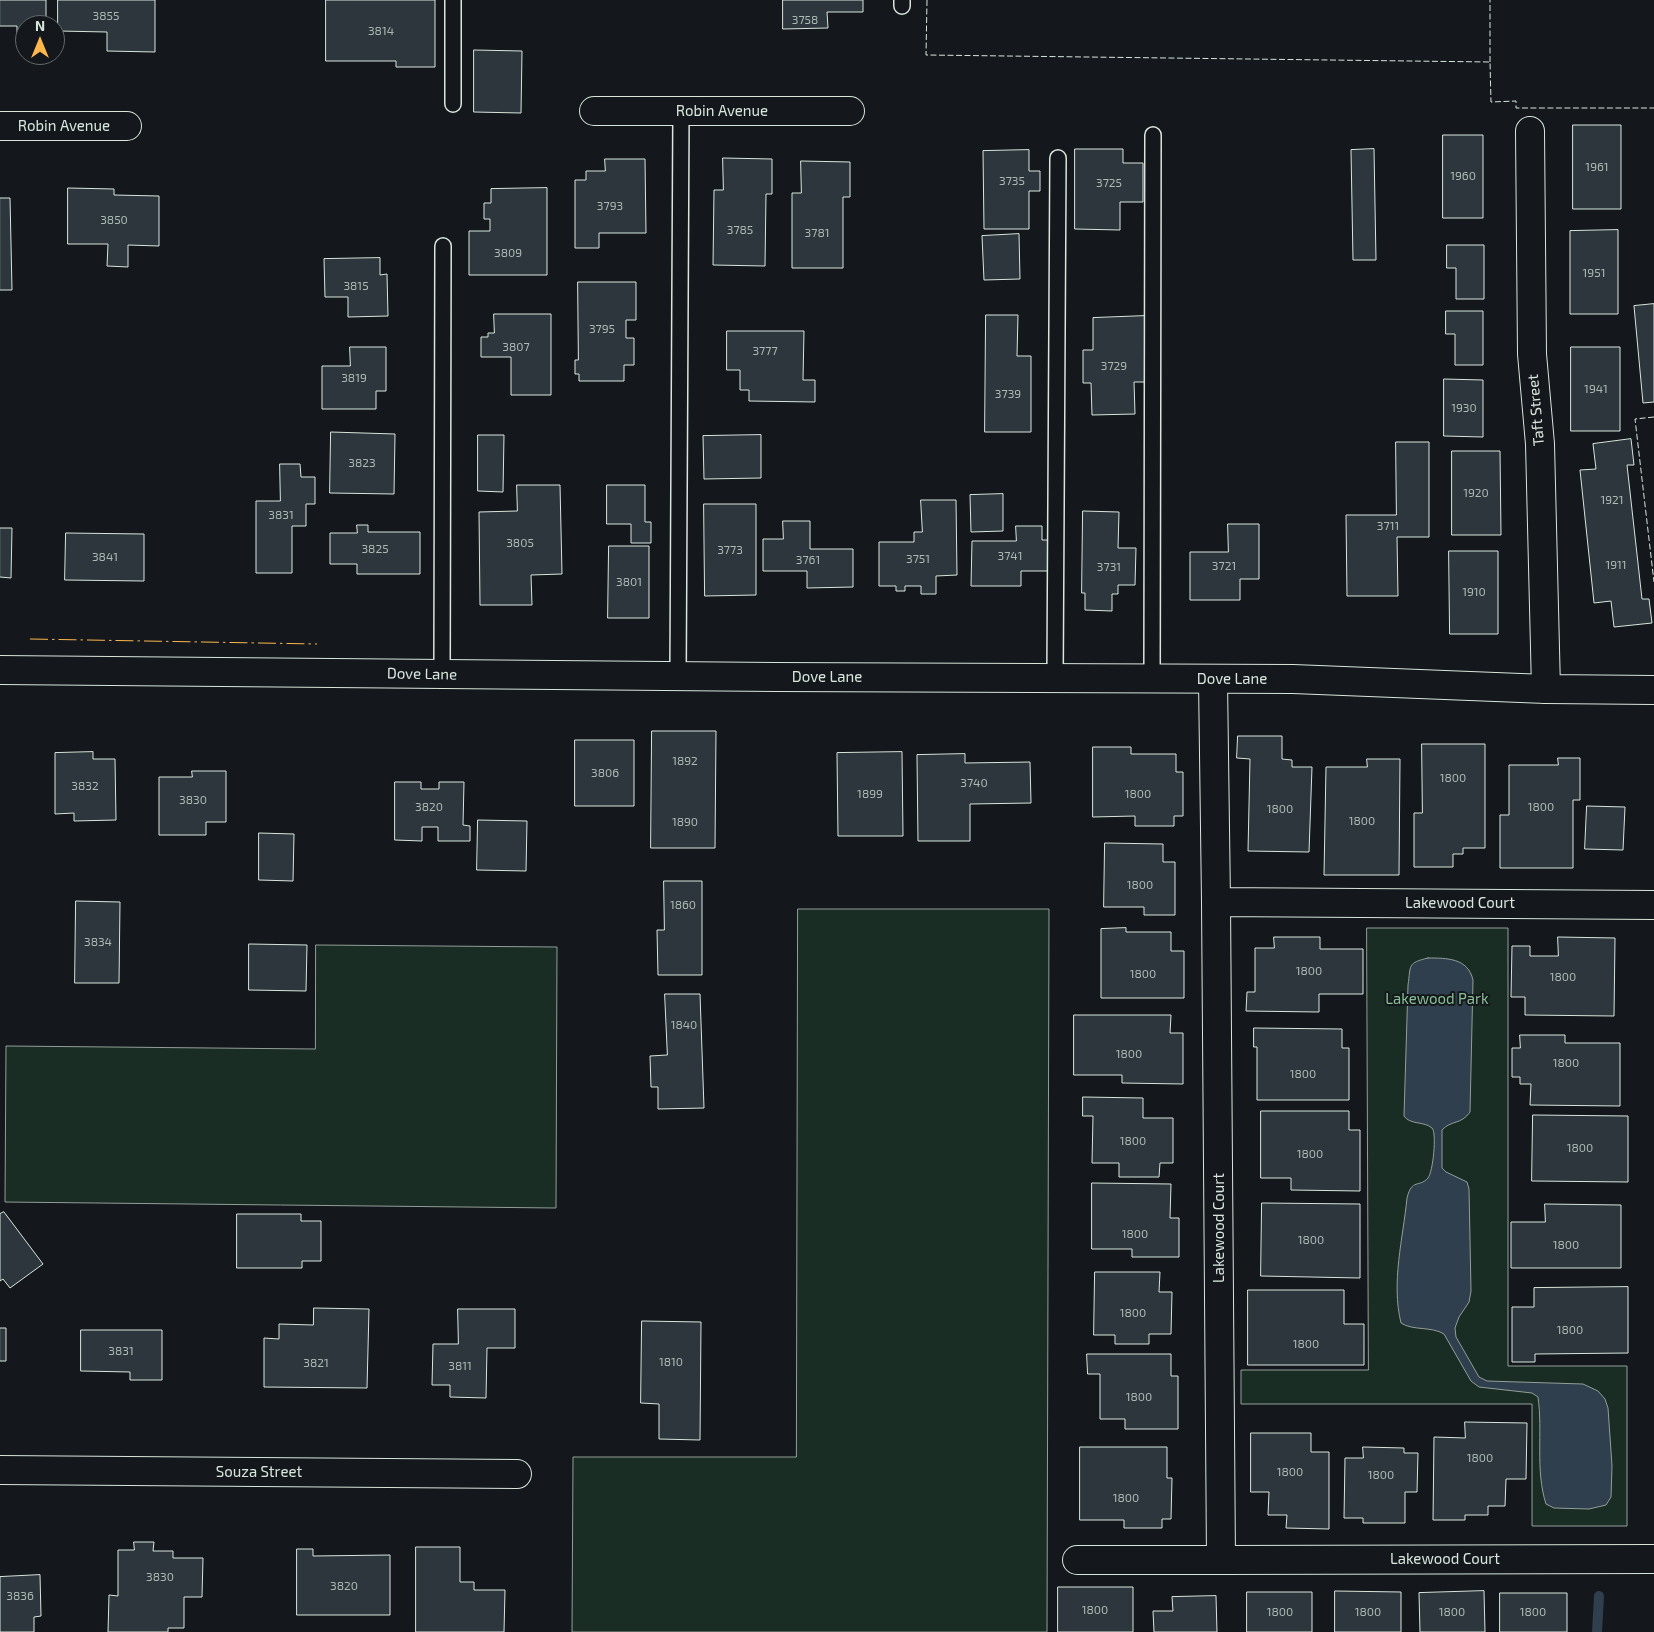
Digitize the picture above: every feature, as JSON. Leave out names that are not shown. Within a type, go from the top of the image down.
[{"type":"street","name":"Robin Avenue","points":[[594,110],[850,110]]},
{"type":"street","name":"Robin Avenue","points":[[0,126],[127,126]]},
{"type":"street","name":"Taft Street","points":[[1530,131],[1532,354],[1540,444],[1546,689]]},
{"type":"street","name":"Dove Lane","points":[[0,670],[1213,680],[1293,679],[1546,689],[1654,690]]},
{"type":"street","points":[[1213,680],[1216,902]]},
{"type":"street","name":"Lakewood Court","points":[[1654,904],[1216,902],[1221,1560],[1654,1559]]},
{"type":"street","name":"Souza Street","points":[[0,1470],[517,1474]]},
{"type":"street","points":[[1077,1560],[1221,1560]]},
{"type":"lane","points":[[453,0],[453,104]]},
{"type":"lane","points":[[678,676],[681,110]]},
{"type":"lane","points":[[1152,678],[1153,135]]},
{"type":"lane","points":[[1055,678],[1058,158]]},
{"type":"lane","points":[[442,674],[443,246]]},
{"type":"green space","points":[[798,909],[1049,909],[1047,1632],[572,1632],[573,1457],[796,1457]]},
{"type":"green space","name":"Lakewood Park","points":[[1367,928],[1508,928],[1508,1366],[1627,1366],[1627,1526],[1532,1526],[1532,1404],[1241,1404],[1241,1370],[1368,1370]]},
{"type":"green space","points":[[316,945],[557,947],[556,1208],[5,1202],[6,1046],[315,1049]]},
{"type":"water","points":[[1428,958],[1449,959],[1462,963],[1467,967],[1473,980],[1470,1112],[1460,1121],[1442,1130],[1442,1168],[1446,1172],[1467,1182],[1469,1189],[1471,1291],[1469,1302],[1459,1317],[1455,1328],[1456,1337],[1479,1377],[1487,1381],[1583,1384],[1598,1391],[1605,1399],[1608,1408],[1612,1466],[1611,1497],[1606,1505],[1589,1509],[1554,1508],[1546,1504],[1541,1478],[1538,1397],[1532,1393],[1479,1387],[1471,1381],[1444,1334],[1401,1323],[1398,1308],[1397,1276],[1407,1198],[1413,1186],[1422,1183],[1428,1178],[1434,1153],[1432,1128],[1425,1124],[1410,1121],[1404,1116],[1409,973],[1413,963]]},
{"type":"building","points":[[0,0],[46,0],[46,15],[15,15],[15,26],[0,26]]},
{"type":"building","points":[[58,0],[155,0],[155,52],[107,51],[107,32],[65,31],[65,15],[58,15]]},
{"type":"building","points":[[326,0],[435,0],[435,67],[396,67],[396,61],[326,61]]},
{"type":"building","points":[[783,0],[863,0],[863,12],[827,12],[828,28],[783,29]]},
{"type":"building","points":[[474,50],[522,51],[521,113],[474,112]]},
{"type":"building","points":[[1573,125],[1621,125],[1621,209],[1573,209]]},
{"type":"building","points":[[1443,135],[1483,135],[1483,218],[1443,218]]},
{"type":"building","points":[[1075,149],[1123,149],[1123,163],[1143,163],[1143,202],[1120,202],[1120,230],[1075,229]]},
{"type":"building","points":[[1374,149],[1376,260],[1353,260],[1351,150]]},
{"type":"building","points":[[1029,150],[1029,171],[1040,171],[1040,191],[1029,191],[1029,229],[984,229],[983,151]]},
{"type":"building","points":[[723,158],[772,159],[772,194],[766,194],[765,266],[713,265],[714,190],[723,190]]},
{"type":"building","points":[[605,159],[645,159],[646,233],[599,233],[599,248],[575,248],[575,180],[586,180],[586,171],[605,171]]},
{"type":"building","points":[[801,161],[850,162],[850,197],[843,197],[843,268],[792,268],[792,193],[801,193]]},
{"type":"building","points":[[68,188],[114,189],[114,195],[159,196],[159,246],[128,245],[128,267],[107,266],[108,244],[68,244]]},
{"type":"building","points":[[547,188],[547,275],[469,275],[469,231],[490,231],[490,219],[484,219],[484,203],[491,203],[491,189]]},
{"type":"building","points":[[0,198],[10,198],[12,290],[0,290]]},
{"type":"building","points":[[1618,230],[1618,314],[1570,314],[1570,231]]},
{"type":"building","points":[[1019,234],[1020,279],[984,280],[982,236]]},
{"type":"building","points":[[1447,245],[1484,245],[1484,299],[1456,299],[1456,268],[1447,268]]},
{"type":"building","points":[[380,258],[380,275],[387,274],[388,316],[348,317],[348,297],[325,297],[324,259]]},
{"type":"building","points":[[578,282],[636,282],[636,320],[626,320],[626,338],[634,338],[634,365],[624,365],[624,381],[579,381],[579,374],[575,374],[575,360],[578,360]]},
{"type":"building","points":[[1654,304],[1654,402],[1643,403],[1634,306]]},
{"type":"building","points":[[1446,311],[1483,311],[1483,365],[1455,365],[1455,334],[1446,334]]},
{"type":"building","points":[[494,314],[551,314],[551,395],[511,395],[511,357],[481,357],[481,337],[488,337],[488,333],[494,333]]},
{"type":"building","points":[[986,315],[1018,315],[1017,356],[1031,356],[1031,432],[985,432]]},
{"type":"building","points":[[1145,316],[1146,382],[1134,382],[1135,414],[1092,415],[1091,383],[1083,383],[1083,350],[1093,350],[1093,318]]},
{"type":"building","points":[[727,331],[804,331],[803,380],[815,380],[815,402],[749,401],[749,390],[740,390],[740,370],[727,370]]},
{"type":"building","points":[[350,347],[386,347],[386,391],[376,391],[376,409],[322,409],[322,366],[350,366]]},
{"type":"building","points":[[1571,347],[1620,347],[1620,431],[1571,431]]},
{"type":"building","points":[[1444,379],[1483,380],[1483,437],[1444,436]]},
{"type":"building","points":[[331,432],[395,434],[394,494],[330,493]]},
{"type":"building","points":[[478,435],[504,435],[503,492],[478,491]]},
{"type":"building","points":[[761,435],[761,478],[704,479],[703,436]]},
{"type":"building","points":[[1631,439],[1634,465],[1627,465],[1642,599],[1649,599],[1652,623],[1614,627],[1611,601],[1594,603],[1580,470],[1596,469],[1593,444]]},
{"type":"building","points":[[1396,442],[1429,442],[1429,537],[1397,537],[1398,596],[1347,596],[1346,515],[1396,515]]},
{"type":"building","points":[[1452,451],[1500,451],[1501,535],[1452,535]]},
{"type":"building","points":[[280,464],[300,464],[301,477],[315,477],[315,504],[306,504],[306,526],[292,526],[292,573],[256,573],[256,501],[280,501]]},
{"type":"building","points":[[517,485],[560,485],[562,574],[531,575],[532,605],[480,605],[479,512],[517,511]]},
{"type":"building","points":[[607,485],[645,485],[645,522],[651,522],[651,543],[631,543],[631,524],[607,524]]},
{"type":"building","points":[[1003,494],[1003,531],[971,532],[970,495]]},
{"type":"building","points":[[921,500],[956,500],[957,575],[936,576],[936,594],[921,594],[921,586],[905,586],[905,591],[896,591],[896,586],[879,586],[879,542],[914,542],[914,532],[922,532]]},
{"type":"building","points":[[704,504],[756,504],[756,595],[705,596]]},
{"type":"building","points":[[1083,511],[1119,512],[1118,548],[1136,548],[1135,585],[1118,585],[1118,594],[1112,594],[1112,611],[1085,610],[1085,593],[1082,593]]},
{"type":"building","points":[[783,521],[810,521],[810,549],[853,549],[853,587],[807,588],[807,571],[763,571],[763,539],[783,539]]},
{"type":"building","points":[[1228,524],[1259,524],[1259,579],[1240,579],[1240,600],[1190,600],[1190,552],[1228,552]]},
{"type":"building","points":[[357,525],[368,525],[368,532],[420,532],[420,574],[357,574],[357,564],[330,564],[330,533],[357,533]]},
{"type":"building","points":[[1016,526],[1042,526],[1042,540],[1048,540],[1048,571],[1021,571],[1021,586],[971,586],[972,541],[1016,541]]},
{"type":"building","points":[[0,528],[12,528],[11,578],[0,577]]},
{"type":"building","points":[[66,533],[144,534],[144,581],[65,580]]},
{"type":"building","points":[[609,546],[649,546],[649,618],[608,618]]},
{"type":"building","points":[[1449,551],[1498,551],[1498,634],[1450,634]]},
{"type":"building","points":[[652,731],[716,731],[715,848],[651,848]]},
{"type":"building","points":[[1238,736],[1282,736],[1282,759],[1292,760],[1292,767],[1312,767],[1309,852],[1248,851],[1250,759],[1237,758]]},
{"type":"building","points":[[575,740],[634,740],[634,806],[575,806]]},
{"type":"building","points":[[1422,744],[1485,744],[1485,848],[1463,848],[1463,854],[1453,854],[1453,867],[1414,867],[1414,813],[1422,813]]},
{"type":"building","points":[[1093,747],[1131,747],[1131,754],[1176,754],[1176,772],[1183,772],[1183,816],[1174,816],[1174,826],[1135,826],[1135,816],[1093,817]]},
{"type":"building","points":[[93,752],[93,759],[115,759],[116,820],[74,821],[74,813],[55,814],[55,753]]},
{"type":"building","points":[[902,752],[903,836],[838,836],[837,753]]},
{"type":"building","points":[[965,754],[965,763],[1030,762],[1031,803],[970,804],[970,841],[918,841],[917,755]]},
{"type":"building","points":[[1558,758],[1580,758],[1580,800],[1573,800],[1573,868],[1500,868],[1500,815],[1509,815],[1509,765],[1558,765]]},
{"type":"building","points":[[1367,759],[1400,759],[1399,875],[1324,875],[1326,767],[1367,767]]},
{"type":"building","points":[[192,771],[226,771],[226,822],[206,822],[206,835],[159,835],[159,777],[192,777]]},
{"type":"building","points":[[395,782],[421,782],[421,789],[439,789],[439,782],[464,782],[463,825],[470,826],[470,841],[438,841],[438,827],[422,827],[422,841],[395,840]]},
{"type":"building","points":[[1587,806],[1625,807],[1623,850],[1585,849]]},
{"type":"building","points":[[478,820],[527,821],[526,871],[477,870]]},
{"type":"building","points":[[259,833],[294,834],[293,881],[259,880]]},
{"type":"building","points":[[1105,843],[1163,844],[1163,862],[1175,862],[1175,915],[1144,915],[1144,907],[1104,907]]},
{"type":"building","points":[[664,881],[702,881],[702,975],[658,975],[657,930],[664,930]]},
{"type":"building","points":[[76,901],[120,902],[119,983],[75,983]]},
{"type":"building","points":[[1126,928],[1126,932],[1171,932],[1171,951],[1184,951],[1184,998],[1101,998],[1101,929]]},
{"type":"building","points":[[1274,937],[1320,937],[1320,949],[1363,949],[1363,994],[1319,994],[1319,1012],[1246,1011],[1247,992],[1255,992],[1255,948],[1274,948]]},
{"type":"building","points":[[1558,937],[1615,938],[1614,1016],[1525,1015],[1525,997],[1511,997],[1512,946],[1530,946],[1530,956],[1558,956]]},
{"type":"building","points":[[249,944],[307,945],[306,991],[249,990]]},
{"type":"building","points":[[665,994],[700,994],[704,1108],[658,1109],[658,1087],[651,1087],[650,1056],[667,1055]]},
{"type":"building","points":[[1074,1015],[1171,1015],[1170,1033],[1183,1033],[1183,1084],[1122,1083],[1122,1075],[1074,1075]]},
{"type":"building","points":[[1254,1028],[1342,1029],[1342,1048],[1349,1048],[1349,1100],[1257,1100],[1257,1047],[1254,1047]]},
{"type":"building","points":[[1520,1035],[1565,1035],[1565,1043],[1620,1043],[1620,1106],[1530,1105],[1531,1084],[1520,1084],[1520,1077],[1512,1077],[1512,1048],[1520,1048]]},
{"type":"building","points":[[1083,1097],[1143,1098],[1143,1118],[1173,1118],[1173,1163],[1160,1163],[1159,1177],[1119,1177],[1119,1163],[1092,1163],[1093,1116],[1083,1116]]},
{"type":"building","points":[[1261,1111],[1349,1111],[1349,1130],[1360,1130],[1360,1191],[1291,1190],[1291,1178],[1261,1178]]},
{"type":"building","points":[[1533,1115],[1628,1116],[1628,1182],[1532,1181]]},
{"type":"building","points":[[1092,1183],[1171,1184],[1170,1218],[1179,1218],[1179,1257],[1132,1257],[1132,1249],[1092,1249]]},
{"type":"building","points":[[1262,1203],[1360,1204],[1360,1278],[1261,1276]]},
{"type":"building","points":[[1545,1204],[1621,1205],[1621,1268],[1511,1268],[1511,1222],[1545,1222]]},
{"type":"building","points":[[4,1212],[43,1264],[10,1288],[3,1279],[0,1281],[0,1214]]},
{"type":"building","points":[[237,1214],[301,1214],[301,1221],[321,1221],[321,1261],[302,1261],[302,1268],[237,1268]]},
{"type":"building","points":[[1095,1272],[1160,1272],[1159,1292],[1172,1292],[1171,1334],[1149,1334],[1149,1344],[1115,1344],[1115,1335],[1094,1335]]},
{"type":"building","points":[[1628,1287],[1628,1353],[1535,1354],[1535,1362],[1512,1362],[1512,1307],[1534,1307],[1534,1288]]},
{"type":"building","points":[[1248,1290],[1344,1290],[1344,1324],[1364,1324],[1364,1365],[1248,1365]]},
{"type":"building","points":[[314,1308],[369,1309],[367,1388],[264,1387],[264,1338],[279,1339],[279,1324],[313,1325]]},
{"type":"building","points":[[458,1309],[515,1309],[515,1348],[487,1348],[486,1398],[450,1397],[450,1385],[432,1385],[433,1344],[458,1344]]},
{"type":"building","points":[[642,1321],[701,1322],[700,1440],[659,1439],[659,1404],[641,1403]]},
{"type":"building","points":[[0,1328],[6,1328],[6,1361],[0,1361]]},
{"type":"building","points":[[81,1330],[162,1330],[162,1380],[130,1380],[130,1372],[81,1371]]},
{"type":"building","points":[[1087,1354],[1171,1354],[1171,1376],[1178,1376],[1178,1429],[1125,1429],[1125,1419],[1100,1419],[1100,1374],[1088,1374]]},
{"type":"building","points":[[1465,1422],[1527,1423],[1526,1479],[1506,1479],[1505,1506],[1488,1506],[1488,1515],[1465,1515],[1465,1520],[1433,1520],[1434,1437],[1465,1438]]},
{"type":"building","points":[[1251,1433],[1311,1433],[1311,1452],[1329,1452],[1329,1529],[1286,1528],[1287,1515],[1268,1515],[1269,1492],[1251,1492]]},
{"type":"building","points":[[1080,1447],[1167,1447],[1167,1478],[1172,1478],[1171,1519],[1162,1519],[1162,1528],[1124,1528],[1124,1520],[1080,1520]]},
{"type":"building","points":[[1363,1447],[1404,1448],[1404,1453],[1418,1453],[1417,1492],[1405,1492],[1405,1523],[1363,1523],[1363,1518],[1344,1518],[1345,1458],[1363,1458]]},
{"type":"building","points":[[134,1542],[154,1542],[153,1551],[173,1551],[173,1558],[203,1558],[202,1597],[184,1597],[184,1628],[168,1628],[168,1632],[108,1632],[109,1595],[118,1596],[118,1550],[134,1550]]},
{"type":"building","points":[[416,1547],[460,1547],[460,1582],[474,1582],[474,1590],[505,1590],[504,1632],[416,1632]]},
{"type":"building","points":[[297,1549],[313,1549],[313,1556],[390,1555],[390,1615],[297,1615]]},
{"type":"building","points":[[40,1575],[41,1616],[34,1617],[34,1632],[0,1632],[0,1577]]},
{"type":"building","points":[[1058,1587],[1133,1587],[1133,1632],[1058,1632]]},
{"type":"building","points":[[1335,1591],[1401,1592],[1401,1632],[1335,1632]]},
{"type":"building","points":[[1484,1591],[1485,1632],[1420,1632],[1419,1593]]},
{"type":"building","points":[[1247,1592],[1312,1592],[1312,1632],[1247,1632]]},
{"type":"building","points":[[1500,1593],[1567,1593],[1567,1632],[1500,1632]]},
{"type":"building","points":[[1216,1596],[1217,1632],[1154,1632],[1153,1611],[1173,1611],[1172,1597]]},
{"type":"waterway","points":[[1597,1632],[1599,1596]]},
{"type":"fence","points":[[927,0],[926,55],[1490,62],[1491,102],[1516,101],[1516,108],[1654,108]]},
{"type":"fence","points":[[1490,0],[1490,62]]},
{"type":"fence","points":[[1654,417],[1635,419],[1654,582]]},
{"type":"power","points":[[30,639],[317,644]]}]
